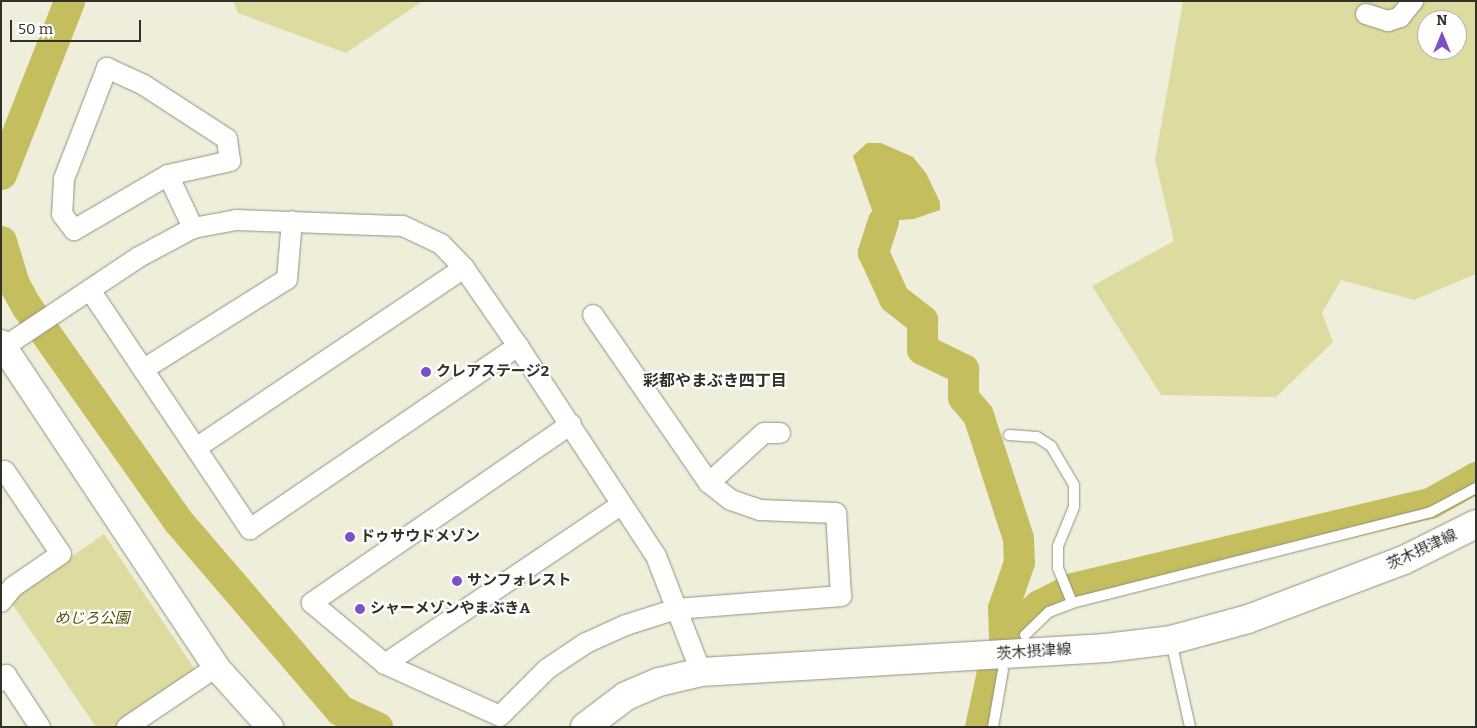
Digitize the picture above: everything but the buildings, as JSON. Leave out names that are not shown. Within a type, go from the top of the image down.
[{"type":"main road","name":"茨木摂津線","points":[[585,727],[626,696],[659,682],[701,672],[1106,648],[1171,640],[1248,619],[1404,560],[1476,524]]},
{"type":"street","points":[[1366,14],[1388,21],[1400,17],[1413,1]]},
{"type":"street","points":[[107,68],[144,85],[227,139],[230,161],[168,175],[74,230],[62,214],[64,179],[107,68]]},
{"type":"street","points":[[168,175],[193,228]]},
{"type":"street","points":[[270,727],[216,667],[2,347],[139,257],[193,228],[236,220],[402,226],[441,244],[464,268],[518,346],[656,556],[701,672]]},
{"type":"street","points":[[144,369],[287,279],[292,221]]},
{"type":"street","points":[[196,448],[464,268]]},
{"type":"street","points":[[90,290],[250,529],[518,346]]},
{"type":"street","points":[[571,424],[312,603],[385,664],[500,716],[547,669],[586,643],[676,609],[841,596],[836,513],[760,510],[731,500],[709,483],[593,315]]},
{"type":"street","points":[[709,483],[764,433],[780,433]]},
{"type":"street","points":[[1,474],[5,471],[61,554],[13,587],[1,602]]},
{"type":"street","points":[[385,664],[621,505]]},
{"type":"street","points":[[127,727],[216,667]]},
{"type":"street","points":[[1,681],[6,675],[40,727]]},
{"type":"lane","points":[[1009,436],[1037,437],[1051,446],[1074,486],[1074,507],[1058,546],[1060,574],[1071,602]]},
{"type":"lane","points":[[1024,635],[1049,612],[1071,602],[1431,512],[1476,488]]},
{"type":"lane","points":[[1171,640],[1190,727]]},
{"type":"lane","points":[[992,727],[1004,670]]},
{"type":"green space","points":[[233,1],[423,1],[346,53],[238,13]]},
{"type":"green space","points":[[1183,1],[1476,1],[1476,274],[1414,300],[1341,280],[1322,313],[1333,342],[1276,397],[1161,395],[1092,286],[1174,241],[1155,160]]},
{"type":"green space","name":"めじろ公園","points":[[104,534],[196,671],[114,727],[96,727],[11,602],[19,593]]},
{"type":"shaded area","points":[[867,143],[881,143],[913,157],[926,173],[940,202],[940,210],[914,219],[883,221],[874,216],[853,156]]},
{"type":"waterway","points":[[1,174],[69,1]]},
{"type":"waterway","points":[[883,221],[873,252],[894,298],[922,320],[922,349],[963,369],[963,397],[978,415],[1018,538],[1019,562],[1003,608],[1004,637]]},
{"type":"waterway","points":[[1,241],[14,284],[27,307],[178,521],[340,710],[377,727]]},
{"type":"waterway","points":[[1004,637],[1039,605],[1072,588],[1430,503],[1476,477]]},
{"type":"waterway","points":[[980,727],[992,672]]},
{"type":"place","name":"クレアステージ2","points":[[426,372]]},
{"type":"place","name":"ドゥサウドメゾン","points":[[350,537]]},
{"type":"place","name":"サンフォレスト","points":[[457,581]]},
{"type":"place","name":"シャーメゾンやまぶきA","points":[[360,609]]},
{"type":"district","name":"彩都やまぶき四丁目","points":[[715,381]]}]
